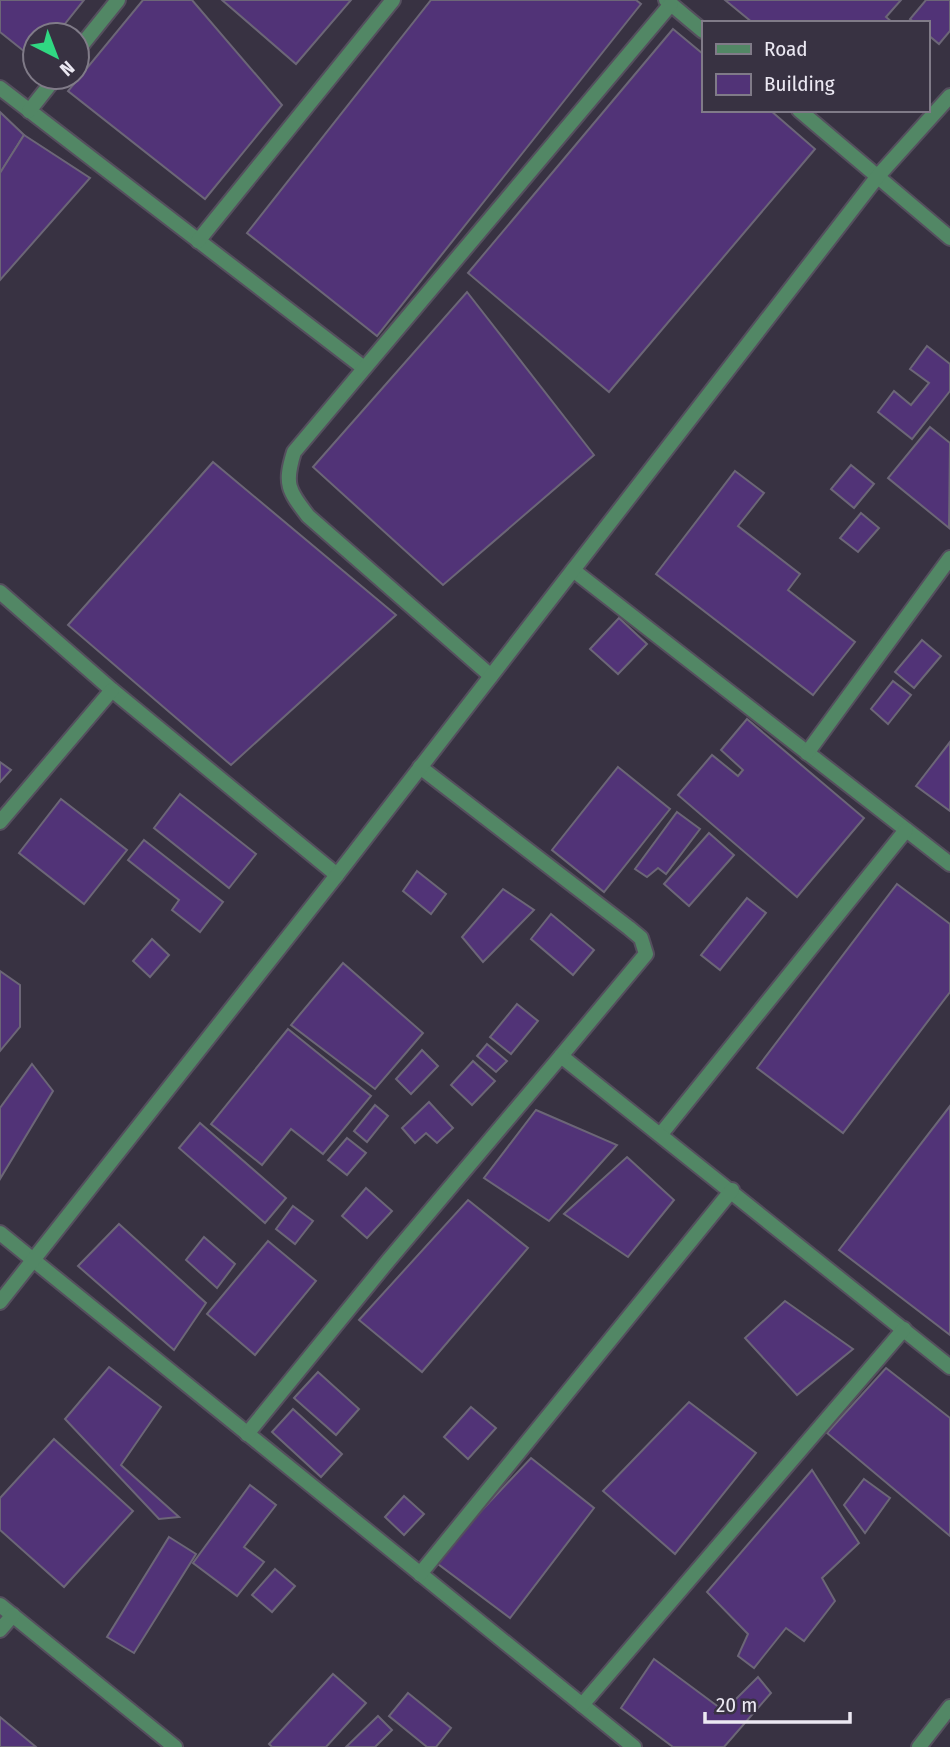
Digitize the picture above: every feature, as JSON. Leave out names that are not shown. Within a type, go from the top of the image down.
[{"type":"street","points":[[91,34],[118,0]]},
{"type":"street","points":[[198,241],[393,0]]},
{"type":"street","points":[[491,676],[308,516],[289,491],[288,471],[294,452],[668,2],[702,30]]},
{"type":"street","points":[[0,88],[365,368]]},
{"type":"street","points":[[29,111],[45,91]]},
{"type":"street","points":[[0,1302],[337,875],[878,176],[950,96]]},
{"type":"street","points":[[801,112],[950,238]]},
{"type":"street","points":[[807,753],[950,558]]},
{"type":"street","points":[[573,570],[950,864]]},
{"type":"street","points":[[0,592],[113,690],[337,875]]},
{"type":"street","points":[[0,822],[113,690]]},
{"type":"street","points":[[247,1434],[388,1261],[646,954],[645,944],[629,928],[420,767]]},
{"type":"street","points":[[661,1134],[906,830]]},
{"type":"street","points":[[561,1056],[950,1367]]},
{"type":"street","points":[[420,1574],[732,1191]]},
{"type":"street","points":[[0,1233],[634,1747]]},
{"type":"street","points":[[582,1705],[904,1329]]},
{"type":"street","points":[[0,1605],[175,1747]]},
{"type":"street","points":[[0,1630],[13,1615]]},
{"type":"street","points":[[919,1747],[950,1707]]},
{"type":"building","points":[[0,0],[84,0],[67,21],[21,21],[21,49],[0,32]]},
{"type":"building","points":[[143,0],[192,0],[282,105],[205,199],[68,91],[91,91],[91,63]]},
{"type":"building","points":[[222,0],[351,0],[296,64]]},
{"type":"building","points":[[431,0],[636,0],[641,4],[377,336],[247,233]]},
{"type":"building","points":[[725,0],[901,0],[886,17],[891,21],[751,21]]},
{"type":"building","points":[[926,0],[950,0],[950,31],[939,44],[929,36],[929,21],[910,19]]},
{"type":"building","points":[[673,29],[702,53],[702,112],[772,112],[815,149],[609,392],[468,273]]},
{"type":"building","points":[[0,112],[24,135],[0,173]]},
{"type":"building","points":[[24,135],[90,178],[0,280],[0,173]]},
{"type":"building","points":[[467,292],[594,455],[443,585],[313,467]]},
{"type":"building","points":[[927,346],[950,364],[950,391],[912,439],[878,412],[894,391],[911,405],[929,383],[910,369]]},
{"type":"building","points":[[930,427],[950,443],[949,528],[888,478]]},
{"type":"building","points":[[213,462],[396,615],[231,765],[68,625]]},
{"type":"building","points":[[851,465],[874,484],[854,508],[831,489]]},
{"type":"building","points":[[735,471],[764,493],[738,526],[800,574],[788,590],[855,642],[813,695],[656,574]]},
{"type":"building","points":[[861,513],[879,528],[858,552],[840,538]]},
{"type":"building","points":[[619,618],[647,644],[618,674],[590,649]]},
{"type":"building","points":[[922,640],[941,656],[914,688],[895,672]]},
{"type":"building","points":[[893,681],[911,695],[888,724],[871,709]]},
{"type":"building","points":[[747,719],[864,818],[797,897],[678,795],[712,755],[738,776],[743,770],[721,750]]},
{"type":"building","points":[[950,742],[950,811],[916,786]]},
{"type":"building","points":[[0,762],[11,770],[0,782]]},
{"type":"building","points":[[618,767],[670,809],[604,892],[552,850]]},
{"type":"building","points":[[180,794],[256,854],[229,888],[154,828]]},
{"type":"building","points":[[61,799],[127,850],[84,904],[19,853]]},
{"type":"building","points":[[677,812],[700,829],[666,874],[658,868],[647,877],[635,869]]},
{"type":"building","points":[[709,833],[734,855],[689,906],[664,884]]},
{"type":"building","points":[[144,840],[223,902],[200,932],[172,910],[179,900],[128,860]]},
{"type":"building","points":[[417,871],[446,894],[431,914],[403,891]]},
{"type":"building","points":[[897,884],[950,924],[950,992],[843,1133],[757,1068]]},
{"type":"building","points":[[503,889],[534,910],[483,962],[462,937]]},
{"type":"building","points":[[747,898],[766,913],[720,970],[701,955]]},
{"type":"building","points":[[551,914],[594,950],[573,975],[531,939]]},
{"type":"building","points":[[152,939],[169,955],[150,977],[133,961]]},
{"type":"building","points":[[343,963],[423,1033],[375,1089],[291,1025]]},
{"type":"building","points":[[0,971],[20,985],[20,1027],[0,1051]]},
{"type":"building","points":[[517,1004],[538,1021],[511,1054],[490,1037]]},
{"type":"building","points":[[288,1029],[371,1096],[323,1154],[291,1129],[262,1165],[211,1124]]},
{"type":"building","points":[[487,1044],[507,1061],[496,1072],[477,1056]]},
{"type":"building","points":[[422,1050],[438,1066],[411,1094],[396,1079]]},
{"type":"building","points":[[473,1061],[495,1081],[472,1105],[451,1085]]},
{"type":"building","points":[[32,1064],[53,1091],[0,1179],[0,1108]]},
{"type":"building","points":[[429,1102],[453,1128],[437,1143],[426,1133],[415,1143],[402,1128]]},
{"type":"building","points":[[375,1105],[388,1116],[367,1142],[354,1131]]},
{"type":"building","points":[[950,1106],[950,1335],[839,1250]]},
{"type":"building","points":[[536,1110],[617,1145],[549,1221],[484,1178]]},
{"type":"building","points":[[200,1123],[286,1198],[265,1223],[179,1148]]},
{"type":"building","points":[[347,1138],[366,1153],[347,1175],[328,1160]]},
{"type":"building","points":[[627,1157],[674,1200],[628,1257],[564,1214]]},
{"type":"building","points":[[366,1188],[392,1211],[367,1238],[342,1216]]},
{"type":"building","points":[[468,1200],[528,1248],[422,1372],[359,1320]]},
{"type":"building","points":[[293,1206],[313,1221],[295,1244],[276,1229]]},
{"type":"building","points":[[119,1224],[206,1303],[174,1350],[78,1266]]},
{"type":"building","points":[[204,1237],[235,1264],[217,1288],[186,1260]]},
{"type":"building","points":[[268,1241],[316,1281],[255,1355],[207,1314]]},
{"type":"building","points":[[785,1301],[853,1349],[797,1395],[745,1338]]},
{"type":"building","points":[[109,1367],[161,1407],[121,1465],[179,1517],[159,1519],[65,1419]]},
{"type":"building","points":[[886,1368],[950,1418],[950,1536],[827,1433]]},
{"type":"building","points":[[318,1372],[359,1409],[336,1435],[294,1398]]},
{"type":"building","points":[[689,1402],[756,1453],[675,1554],[603,1491]]},
{"type":"building","points":[[471,1407],[496,1428],[468,1459],[444,1437]]},
{"type":"building","points":[[293,1409],[342,1454],[321,1477],[272,1432]]},
{"type":"building","points":[[54,1439],[133,1511],[64,1587],[0,1530],[0,1498]]},
{"type":"building","points":[[531,1458],[594,1508],[510,1618],[434,1561]]},
{"type":"building","points":[[812,1470],[859,1543],[822,1578],[835,1601],[804,1641],[786,1628],[754,1668],[738,1656],[748,1634],[707,1592]]},
{"type":"building","points":[[864,1479],[890,1498],[865,1533],[844,1505]]},
{"type":"building","points":[[250,1485],[276,1505],[244,1547],[264,1562],[237,1596],[193,1563]]},
{"type":"building","points":[[404,1496],[424,1514],[404,1535],[385,1517]]},
{"type":"building","points":[[169,1537],[196,1554],[134,1653],[107,1637]]},
{"type":"building","points":[[275,1569],[295,1586],[272,1612],[252,1595]]},
{"type":"building","points":[[654,1659],[724,1711],[758,1677],[771,1693],[724,1747],[673,1747],[621,1708]]},
{"type":"building","points":[[333,1674],[366,1703],[326,1747],[272,1747],[269,1744]]},
{"type":"building","points":[[408,1693],[451,1728],[436,1747],[427,1747],[389,1716]]},
{"type":"building","points":[[378,1716],[392,1730],[375,1747],[346,1747]]},
{"type":"building","points":[[0,1717],[36,1747],[0,1747]]}]
